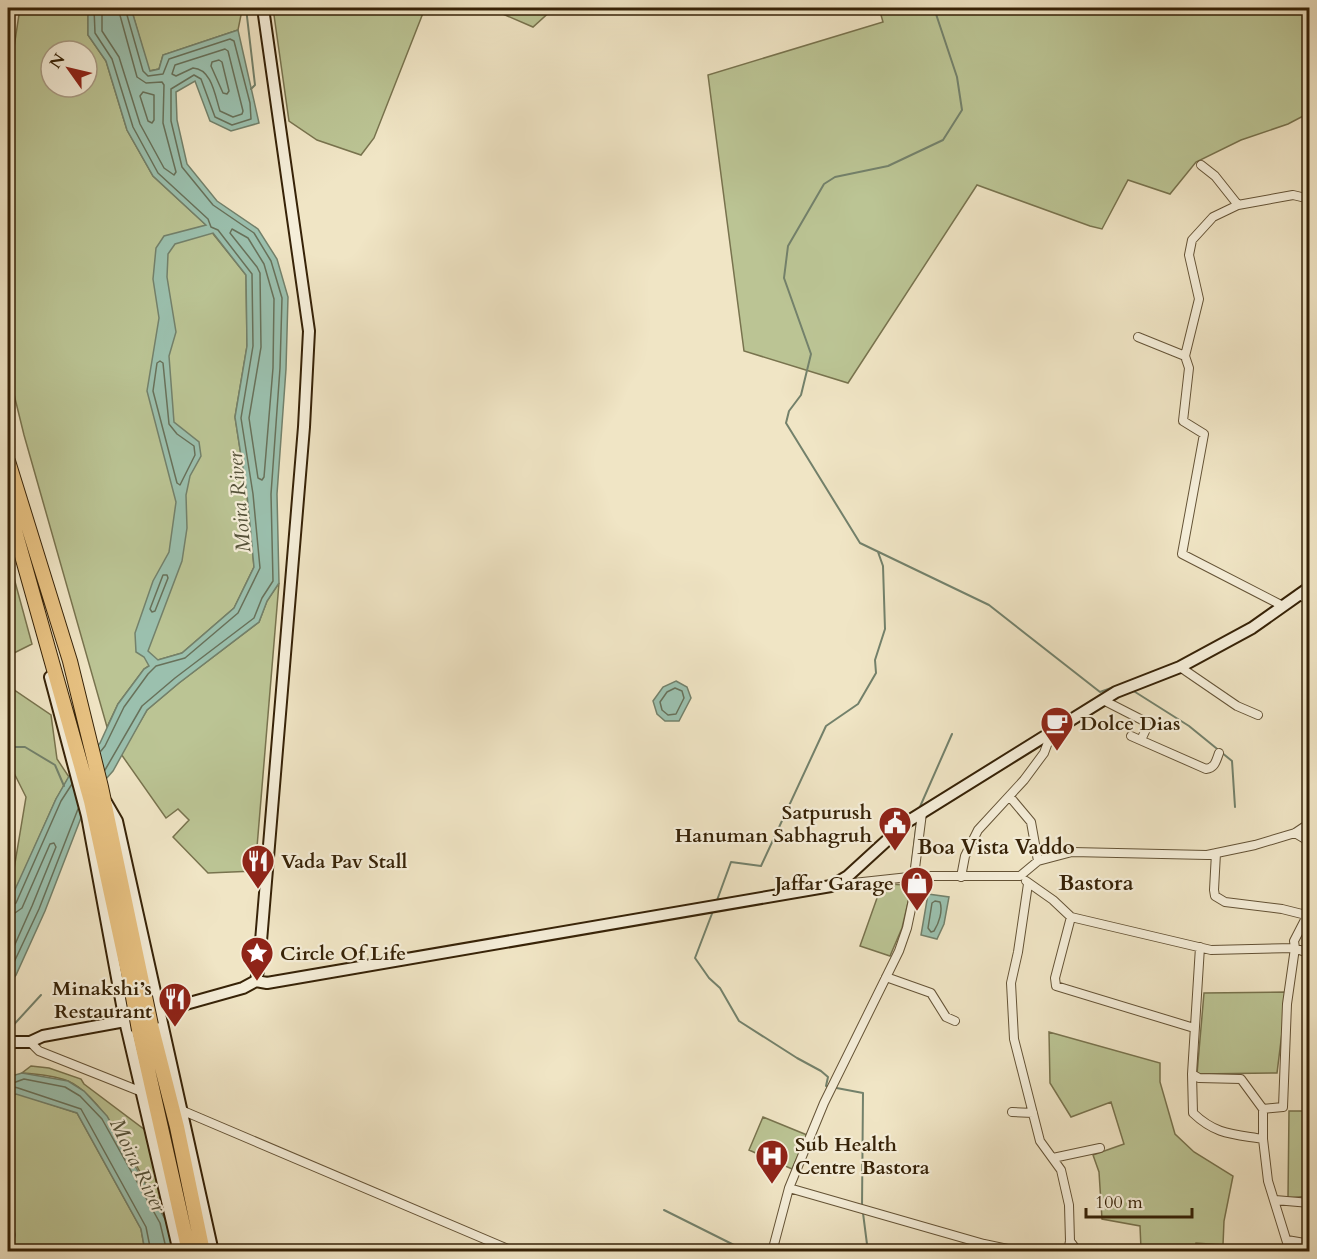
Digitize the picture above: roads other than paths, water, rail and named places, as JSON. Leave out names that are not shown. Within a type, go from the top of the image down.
[{"type":"highway","points":[[8,461],[70,661],[189,1251]]},
{"type":"highway","points":[[8,506],[68,735],[98,795]]},
{"type":"highway","points":[[145,1027],[177,1127],[203,1251]]},
{"type":"street","points":[[256,981],[304,427],[309,331],[263,8]]},
{"type":"street","points":[[1201,165],[1215,176],[1238,206]]},
{"type":"street","points":[[1283,606],[1182,554],[1204,434],[1183,421],[1189,368],[1185,356],[1199,299],[1189,255],[1192,240],[1213,217],[1238,206],[1293,195],[1310,199]]},
{"type":"street","points":[[1138,337],[1185,356]]},
{"type":"street","points":[[8,527],[68,735],[87,816],[125,1021],[179,1251]]},
{"type":"street","points":[[831,886],[848,876],[919,815],[1103,700],[1116,692],[1180,667],[1252,628],[1310,587]]},
{"type":"street","points":[[1299,594],[1310,602]]},
{"type":"street","points":[[1180,667],[1237,706],[1258,715]]},
{"type":"street","points":[[1103,700],[1146,722],[1147,728],[1141,740]]},
{"type":"street","points":[[961,877],[965,856],[978,830],[1010,796],[1044,753],[1051,734]]},
{"type":"street","points":[[1131,736],[1206,769],[1214,765],[1219,753]]},
{"type":"street","points":[[98,795],[117,821],[213,1251]]},
{"type":"street","points":[[1010,796],[1031,822],[1038,861]]},
{"type":"street","points":[[772,1251],[789,1188],[832,1087],[899,951],[907,928],[917,877],[919,815]]},
{"type":"street","points":[[8,1042],[30,1042],[43,1036],[125,1021],[243,988],[256,981],[267,983],[831,886],[917,877],[1020,876],[1038,861],[1072,852],[1207,855],[1255,845],[1295,833],[1310,823]]},
{"type":"street","points":[[1295,833],[1310,842]]},
{"type":"street","points":[[1216,853],[1215,896],[1225,902],[1308,913],[1294,941],[1287,1005],[1283,1107],[1263,1109]]},
{"type":"street","points":[[1020,876],[1053,900],[1071,917],[1211,950],[1295,948],[1310,954]]},
{"type":"street","points":[[1028,884],[1011,983],[1014,1039],[1040,1141],[1061,1170],[1069,1205],[1068,1251]]},
{"type":"street","points":[[1071,917],[1055,978],[1056,986],[1194,1028]]},
{"type":"street","points":[[1200,947],[1192,1074],[1193,1113],[1206,1126],[1227,1134],[1263,1138]]},
{"type":"street","points":[[886,977],[932,993],[946,1017],[955,1022]]},
{"type":"street","points":[[30,1042],[39,1051],[142,1092]]},
{"type":"street","points":[[1192,1074],[1198,1078],[1241,1079],[1263,1109],[1263,1138],[1268,1181],[1290,1251]]},
{"type":"street","points":[[181,1110],[515,1251]]},
{"type":"street","points":[[1012,1112],[1033,1113]]},
{"type":"street","points":[[1053,1158],[1100,1148]]},
{"type":"street","points":[[789,1188],[984,1244],[1022,1251]]},
{"type":"street","points":[[1275,1200],[1310,1203]]},
{"type":"street","points":[[1287,1240],[1310,1244]]},
{"type":"street","points":[[1070,1241],[1078,1251]]},
{"type":"water","points":[[88,8],[131,8],[150,71],[159,69],[163,55],[238,30],[259,123],[231,131],[210,121],[195,81],[176,92],[177,120],[187,164],[217,201],[258,229],[277,259],[288,297],[286,369],[277,494],[279,583],[267,601],[259,622],[147,710],[113,771],[97,789],[84,810],[45,911],[16,975],[8,985],[8,905],[56,799],[72,771],[100,743],[118,704],[144,669],[149,666],[144,657],[136,652],[135,633],[153,581],[169,552],[176,502],[147,391],[159,318],[153,279],[156,248],[164,236],[206,225],[153,176],[127,130],[106,61],[99,51],[99,39],[91,39],[88,35]],"holes":[[[213,233],[246,275],[247,346],[235,417],[247,494],[254,567],[234,608],[182,653],[158,660],[148,651],[182,561],[187,528],[186,495],[190,476],[201,456],[199,442],[174,422],[169,356],[176,332],[167,277],[168,254],[175,244]]]},
{"type":"water","points":[[676,681],[687,687],[691,698],[679,721],[665,721],[657,714],[653,701],[663,687]]},
{"type":"water","points":[[928,894],[949,897],[944,924],[937,939],[921,935]]},
{"type":"water","points":[[22,1073],[68,1081],[84,1091],[107,1116],[166,1221],[173,1251],[145,1251],[141,1229],[77,1113],[16,1094],[8,1098],[8,1077]]},
{"type":"waterway","points":[[246,8],[255,85],[251,89]]},
{"type":"waterway","points":[[934,8],[957,77],[962,110],[943,140],[888,166],[835,177],[824,184],[788,246],[784,278],[811,354],[801,395],[789,411],[786,423],[860,543],[989,605],[1100,692],[1114,687]]},
{"type":"waterway","points":[[716,903],[731,862],[761,866],[826,726],[858,704],[876,673],[875,660],[885,629],[883,566],[878,552]]},
{"type":"waterway","points":[[1132,690],[1189,726],[1232,761],[1235,807]]},
{"type":"waterway","points":[[919,809],[952,734]]},
{"type":"waterway","points":[[8,747],[25,747],[55,765],[64,786]]},
{"type":"waterway","points":[[911,871],[917,820]]},
{"type":"waterway","points":[[919,880],[925,893]]},
{"type":"waterway","points":[[713,911],[695,958],[709,978],[720,988],[739,1021],[821,1071],[828,1077],[826,1086],[863,1093],[862,1207]]},
{"type":"waterway","points":[[8,1031],[41,995]]},
{"type":"waterway","points":[[8,1207],[15,1235],[10,1252]]},
{"type":"waterway","points":[[664,1210],[748,1252]]},
{"type":"waterway","points":[[863,1213],[868,1252]]},
{"type":"place","name":"Dolce Dias","points":[[1057,752]]},
{"type":"place","name":"Satpurush Hanuman Sabhagruh","points":[[895,852]]},
{"type":"place","name":"Vada Pav Stall","points":[[258,890]]},
{"type":"place","name":"Jaffar Garage","points":[[917,912]]},
{"type":"place","name":"Circle Of Life","points":[[257,982]]},
{"type":"place","name":"Minakshi’s Restaurant","points":[[175,1028]]},
{"type":"place","name":"Sub Health Centre Bastora","points":[[772,1185]]},
{"type":"district","name":"Boa Vista Vaddo","points":[[996,847]]},
{"type":"district","name":"Bastora","points":[[1096,882]]},
{"type":"water label","name":"Moira River","points":[[239,502]]},
{"type":"water label","name":"Moira River","points":[[138,1165]]}]
